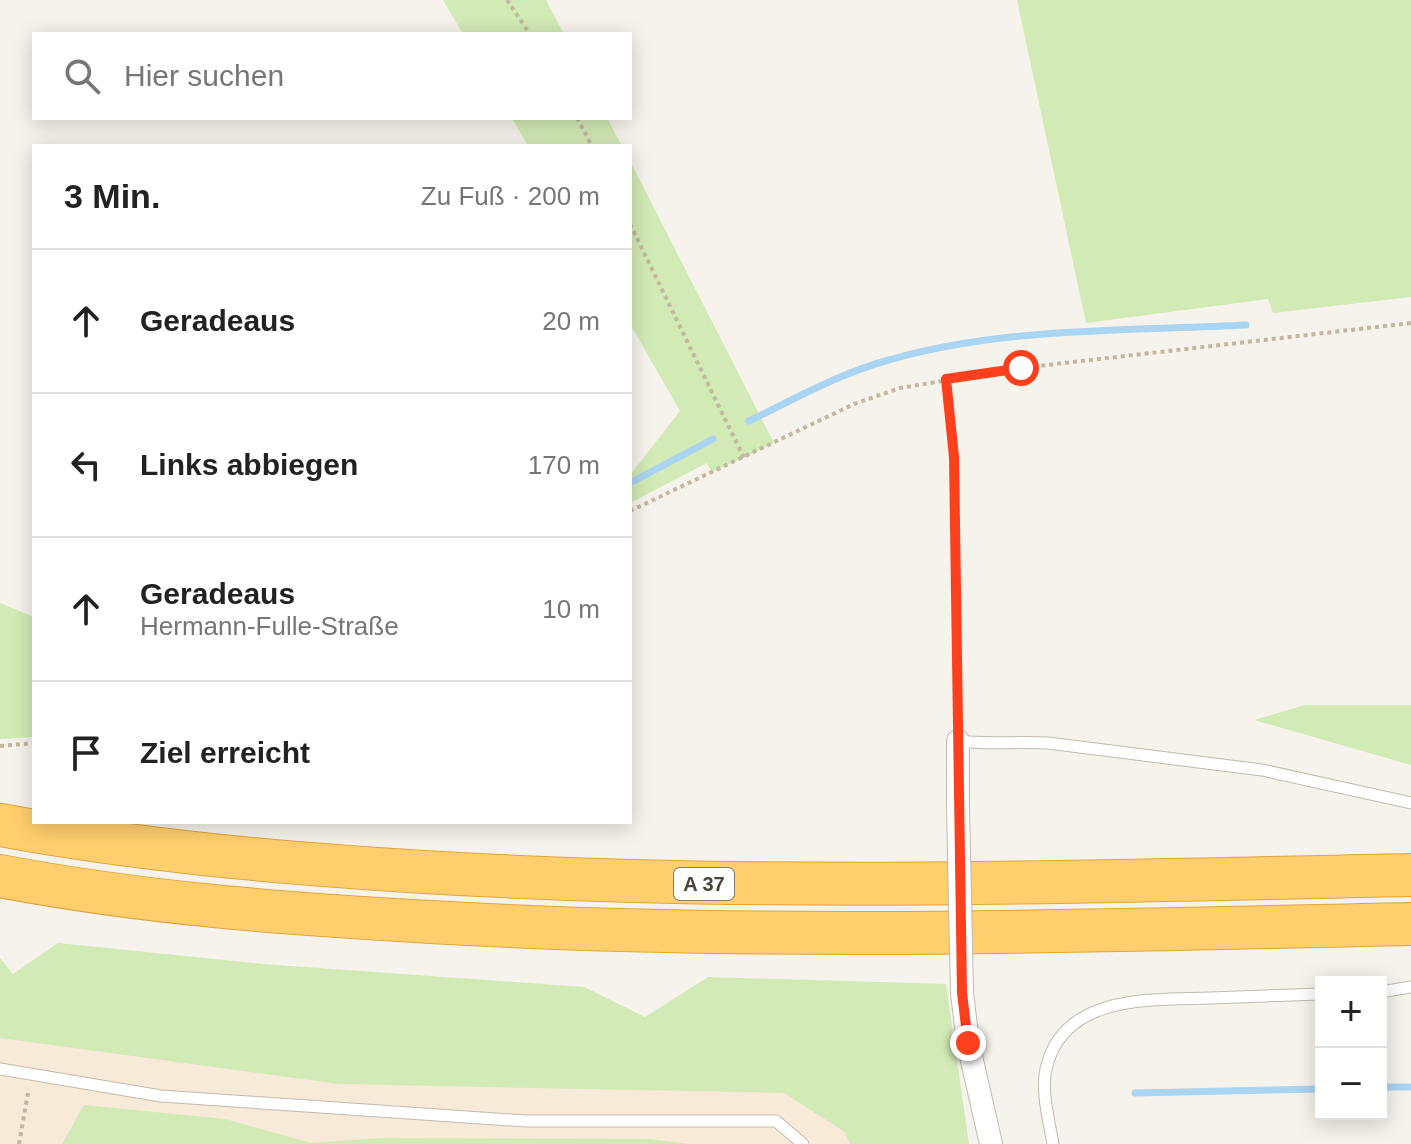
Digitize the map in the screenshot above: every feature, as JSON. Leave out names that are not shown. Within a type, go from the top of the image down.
[{"type":"highway","name":"A 37","points":[[0,825],[190,853],[354,868],[546,879],[688,884],[923,885],[1411,875]]},
{"type":"highway","name":"A 37","points":[[0,876],[185,903],[347,918],[526,928],[926,933],[1411,924]]},
{"type":"street","points":[[958,741],[962,993],[968,1043],[991,1144]]},
{"type":"lane","points":[[958,741],[987,745],[1022,741],[1048,743],[1262,770],[1411,803]]},
{"type":"lane","points":[[1387,991],[1411,987]]},
{"type":"lane","points":[[1053,1144],[1045,1099],[1046,1065],[1065,1029],[1093,1012],[1130,1001],[1315,994]]},
{"type":"lane","points":[[0,1069],[161,1096],[526,1121],[776,1121],[803,1144]]},
{"type":"path","points":[[507,0],[529,32]]},
{"type":"path","points":[[578,120],[591,144]]},
{"type":"path","points":[[632,228],[744,458]]},
{"type":"path","points":[[632,510],[854,404],[900,388],[946,379],[1411,323]]},
{"type":"path","points":[[946,379],[954,457],[958,741]]},
{"type":"path","points":[[0,746],[32,743]]},
{"type":"path","points":[[19,1144],[31,1074]]},
{"type":"shaded area","points":[[0,1025],[831,1074],[884,1144],[0,1144]]},
{"type":"green space","points":[[443,0],[546,0],[563,32],[462,32]]},
{"type":"green space","points":[[1017,0],[1411,0],[1411,297],[1273,313],[1268,299],[1086,323]]},
{"type":"green space","points":[[513,120],[608,120],[621,144],[527,144]]},
{"type":"green space","points":[[632,165],[774,443],[712,472],[707,463],[632,502],[632,472],[680,411],[632,327]]},
{"type":"green space","points":[[0,603],[32,616],[32,737],[0,739]]},
{"type":"green space","points":[[1305,705],[1411,705],[1411,765],[1254,720]]},
{"type":"green space","points":[[58,943],[263,964],[584,987],[645,1017],[708,977],[946,984],[969,1144],[850,1144],[845,1132],[784,1093],[339,1084],[0,1038],[0,958],[13,974]]},
{"type":"green space","points":[[84,1105],[225,1119],[311,1143],[381,1138],[648,1139],[692,1144],[62,1144]]},
{"type":"waterway","points":[[749,421],[853,372],[932,349],[1066,332],[1246,325]]},
{"type":"waterway","points":[[632,482],[713,439]]},
{"type":"waterway","points":[[1387,1087],[1411,1087]]},
{"type":"waterway","points":[[1135,1093],[1315,1089]]},
{"type":"route","points":[[968,1043],[962,993],[954,457],[946,379],[1021,368]]}]
